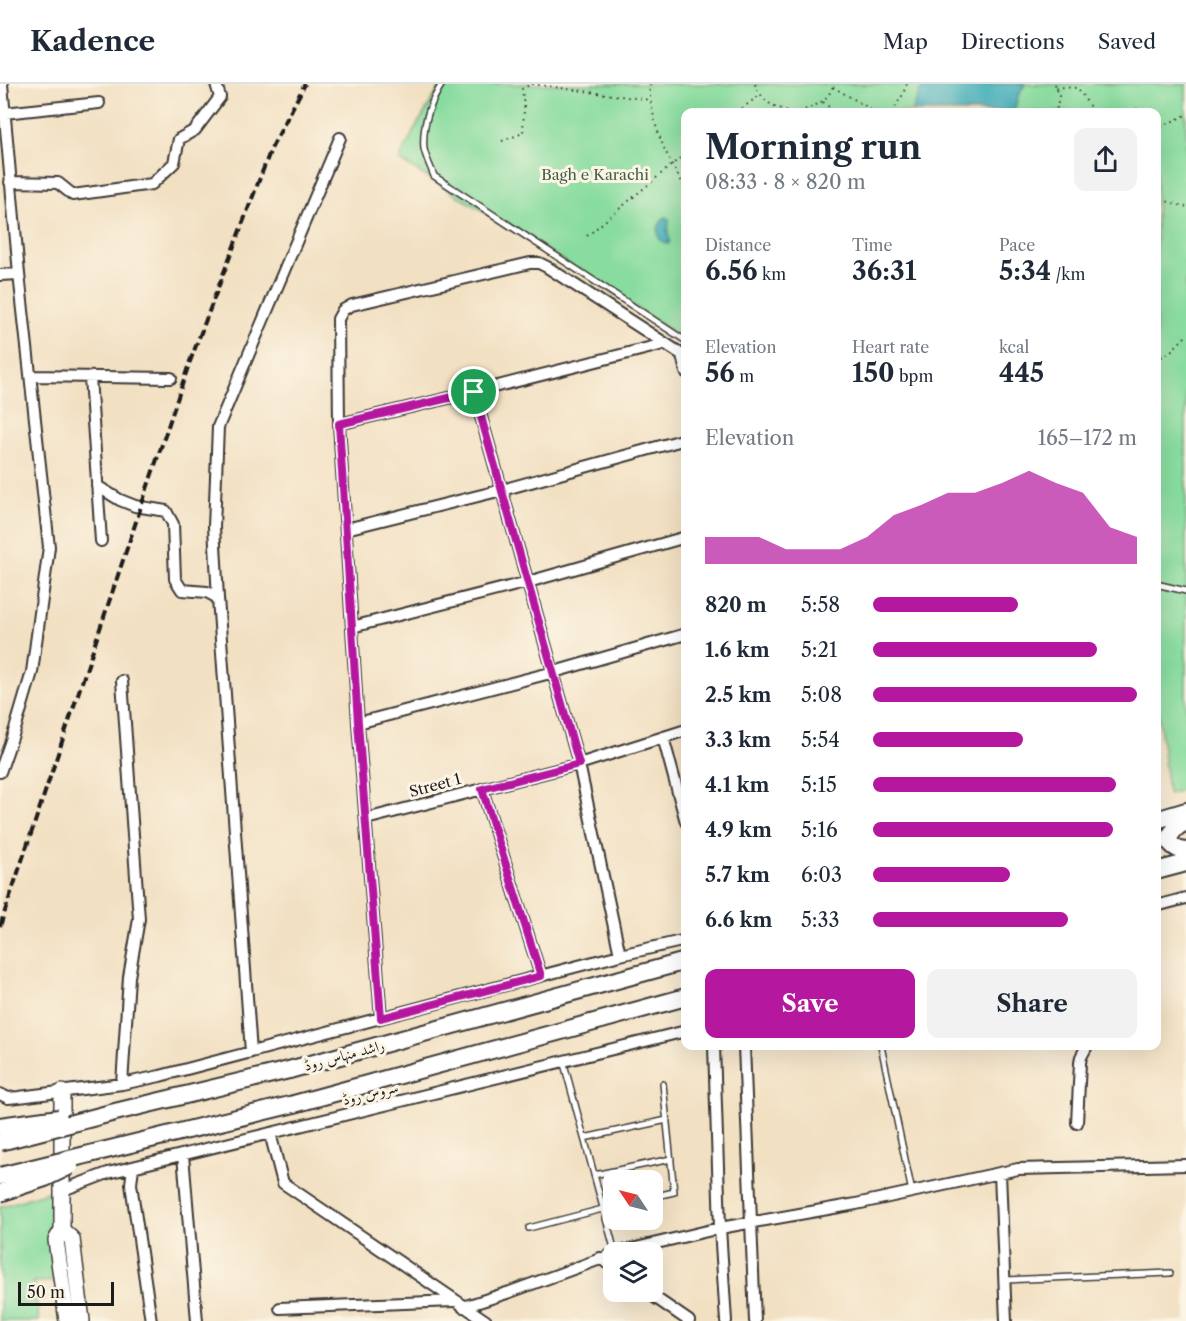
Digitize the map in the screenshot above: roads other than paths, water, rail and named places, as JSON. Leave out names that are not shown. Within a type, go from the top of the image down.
[{"type":"main road","points":[[1161,818],[1186,811]]},
{"type":"main road","points":[[1186,823],[1181,824],[1168,838],[1171,845],[1178,850],[1186,851]]},
{"type":"main road","points":[[1161,870],[1186,863]]},
{"type":"main road","name":"راشد منہاس روڈ","points":[[0,1142],[289,1070],[681,963]]},
{"type":"main road","points":[[0,1176],[294,1104],[681,998]]},
{"type":"main road","points":[[0,1126],[115,1112]]},
{"type":"main road","points":[[0,1193],[45,1178],[94,1153]]},
{"type":"street","points":[[0,772],[32,672],[49,547],[7,178],[2,84]]},
{"type":"street","points":[[7,178],[58,183],[73,195],[152,184],[174,163],[179,139],[195,130],[220,97],[216,84]]},
{"type":"street","points":[[4,112],[99,103]]},
{"type":"street","points":[[251,1052],[214,527],[218,427],[340,138]]},
{"type":"street","points":[[381,1018],[358,723],[339,424],[338,319],[343,310],[352,305],[530,263],[539,263],[681,354]]},
{"type":"street","points":[[0,275],[19,274]]},
{"type":"street","points":[[339,424],[664,344]]},
{"type":"street","points":[[31,376],[171,378]]},
{"type":"street","points":[[90,377],[101,541]]},
{"type":"street","points":[[474,392],[579,764],[620,955]]},
{"type":"street","points":[[346,529],[502,490],[681,440]]},
{"type":"street","points":[[98,486],[120,500],[135,506],[166,511],[173,524],[175,579],[182,590],[207,592],[218,598]]},
{"type":"street","points":[[352,627],[528,582],[681,538]]},
{"type":"street","points":[[358,723],[554,672],[681,635]]},
{"type":"street","points":[[122,1084],[129,977],[139,919],[123,681]]},
{"type":"street","name":"Street 1","points":[[366,819],[579,764],[681,732]]},
{"type":"street","points":[[663,737],[681,804]]},
{"type":"street","points":[[482,789],[541,976]]},
{"type":"street","points":[[1161,905],[1186,898]]},
{"type":"street","points":[[0,1094],[8,1098],[19,1097],[122,1084],[160,1076],[620,955],[681,941]]},
{"type":"street","name":"سروس روڈ","points":[[63,1190],[108,1173],[681,1031]]},
{"type":"street","points":[[714,1050],[720,1228],[726,1321]]},
{"type":"street","points":[[744,1050],[754,1321]]},
{"type":"street","points":[[1077,1123],[1080,1063],[1085,1050]]},
{"type":"street","points":[[62,1092],[62,1230],[56,1240],[67,1321]]},
{"type":"street","points":[[270,1133],[283,1183],[486,1321]]},
{"type":"street","points":[[183,1155],[197,1321]]},
{"type":"street","points":[[662,1242],[720,1228],[856,1204],[1018,1169],[1186,1165]]},
{"type":"street","points":[[133,1167],[131,1184],[151,1321]]},
{"type":"street","points":[[1000,1173],[1006,1321]]},
{"type":"street","points":[[62,1230],[72,1239],[82,1321]]},
{"type":"street","points":[[280,1308],[459,1304],[510,1292],[603,1257]]},
{"type":"street","points":[[661,1302],[689,1321]]},
{"type":"lane","points":[[442,84],[428,113],[425,129],[424,149],[434,176],[681,338]]},
{"type":"lane","points":[[1161,585],[1186,591]]},
{"type":"lane","points":[[882,1050],[912,1192]]},
{"type":"lane","points":[[529,1228],[603,1208],[563,1060]]},
{"type":"lane","points":[[663,1084],[674,1192],[663,1194]]},
{"type":"lane","points":[[584,1138],[667,1120]]},
{"type":"lane","points":[[594,1175],[671,1159]]},
{"type":"lane","points":[[1005,1280],[1170,1273]]},
{"type":"water","points":[[923,84],[1025,84],[1018,96],[1015,108],[914,108]]},
{"type":"water","points":[[665,217],[669,219],[670,241],[668,244],[660,240],[658,234],[659,225]]},
{"type":"railway","points":[[0,926],[189,364],[271,149],[305,84]]},
{"type":"park label","name":"Bagh e Karachi","points":[[595,174]]}]
